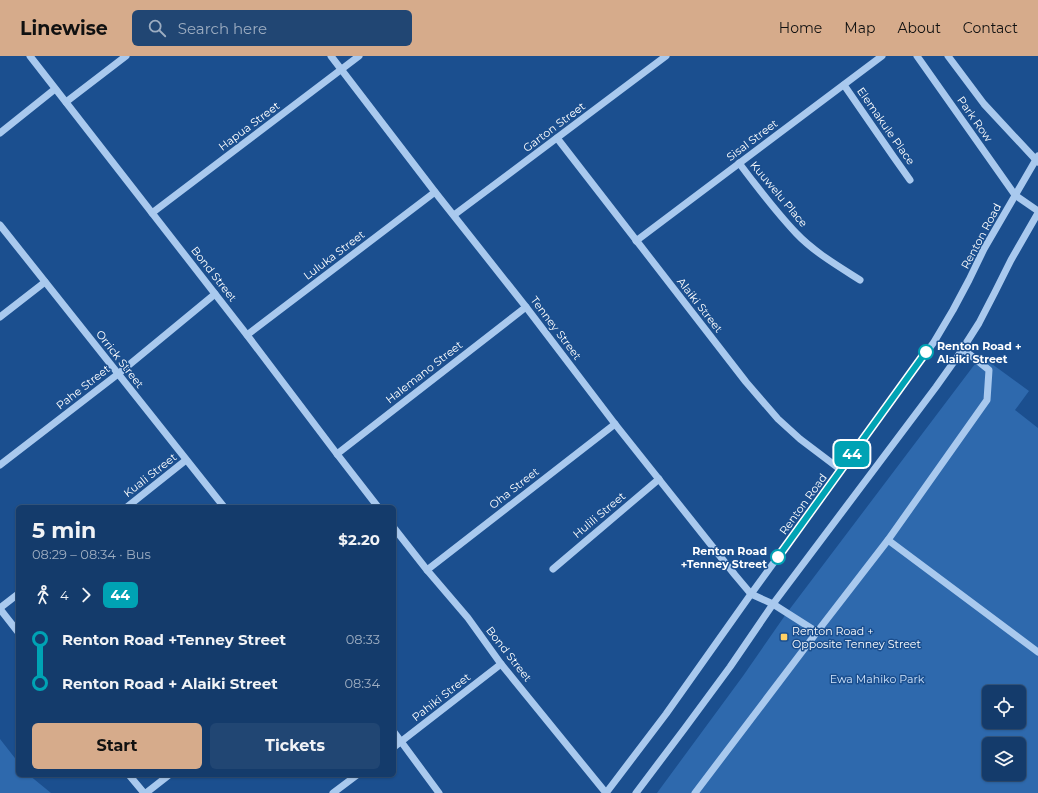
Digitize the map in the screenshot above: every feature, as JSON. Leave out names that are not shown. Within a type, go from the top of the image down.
[{"type":"street","name":"Bond Street","points":[[30,56],[247,335],[376,505]]},
{"type":"street","points":[[66,102],[126,56]]},
{"type":"street","name":"Tenney Street","points":[[331,56],[435,192],[526,306],[615,424],[751,594],[773,604],[817,632]]},
{"type":"street","name":"Hapua Street","points":[[152,213],[359,56]]},
{"type":"street","name":"Garton Street","points":[[454,215],[666,56]]},
{"type":"street","name":"Sisal Street","points":[[636,241],[882,56]]},
{"type":"street","name":"Park Row","points":[[917,56],[1015,195],[1038,212]]},
{"type":"street","name":"Park Row","points":[[948,56],[984,104],[1037,159]]},
{"type":"street","name":"Elemakule Place","points":[[844,85],[910,180]]},
{"type":"street","points":[[0,133],[55,89]]},
{"type":"street","name":"Alaiki Street","points":[[557,138],[746,382],[778,419],[800,439],[841,470]]},
{"type":"street","name":"Renton Road","points":[[606,793],[666,714],[934,342],[953,310],[984,249],[1037,159]]},
{"type":"street","name":"Kuuwelu Place","points":[[739,163],[777,212],[796,233],[819,252],[860,280]]},
{"type":"street","name":"Luluka Street","points":[[247,335],[435,192]]},
{"type":"street","points":[[636,793],[712,692],[773,604],[963,349],[979,323],[1011,260],[1038,212]]},
{"type":"street","name":"Orrick Street","points":[[0,225],[222,505]]},
{"type":"street","points":[[0,317],[45,282]]},
{"type":"street","name":"Pahe Street","points":[[0,465],[118,374],[215,294]]},
{"type":"street","name":"Halemano Street","points":[[337,454],[526,306]]},
{"type":"street","points":[[695,793],[888,540],[987,400],[989,370],[963,349]]},
{"type":"street","name":"Oha Street","points":[[427,570],[615,424]]},
{"type":"street","name":"Kuali Street","points":[[130,505],[186,460]]},
{"type":"street","name":"Hulili Street","points":[[553,568],[659,479]]},
{"type":"street","name":"Bond Street","points":[[396,531],[468,618],[502,664],[606,793]]},
{"type":"street","points":[[888,540],[1038,652]]},
{"type":"street","points":[[16,596],[0,608],[16,629]]},
{"type":"street","name":"Pahiki Street","points":[[396,746],[502,664]]},
{"type":"street","points":[[396,734],[439,793]]},
{"type":"street","points":[[132,777],[145,793],[166,777]]},
{"type":"street","points":[[334,793],[354,777]]},
{"type":"green space","name":"Ewa Mahiko Park","points":[[981,356],[1029,391],[1015,410],[1038,428],[1038,793],[657,793],[743,676],[786,614]]},
{"type":"green space","points":[[0,739],[16,759],[16,777],[31,777],[51,793],[0,793]]},
{"type":"bus line","name":"44","points":[[778,557],[926,352]]},
{"type":"place","name":"Renton Road + Alaiki Street","points":[[926,352]]},
{"type":"place","name":"Renton Road +Tenney Street","points":[[778,557]]},
{"type":"place","name":"Renton Road + Opposite Tenney Street","points":[[784,637]]}]
